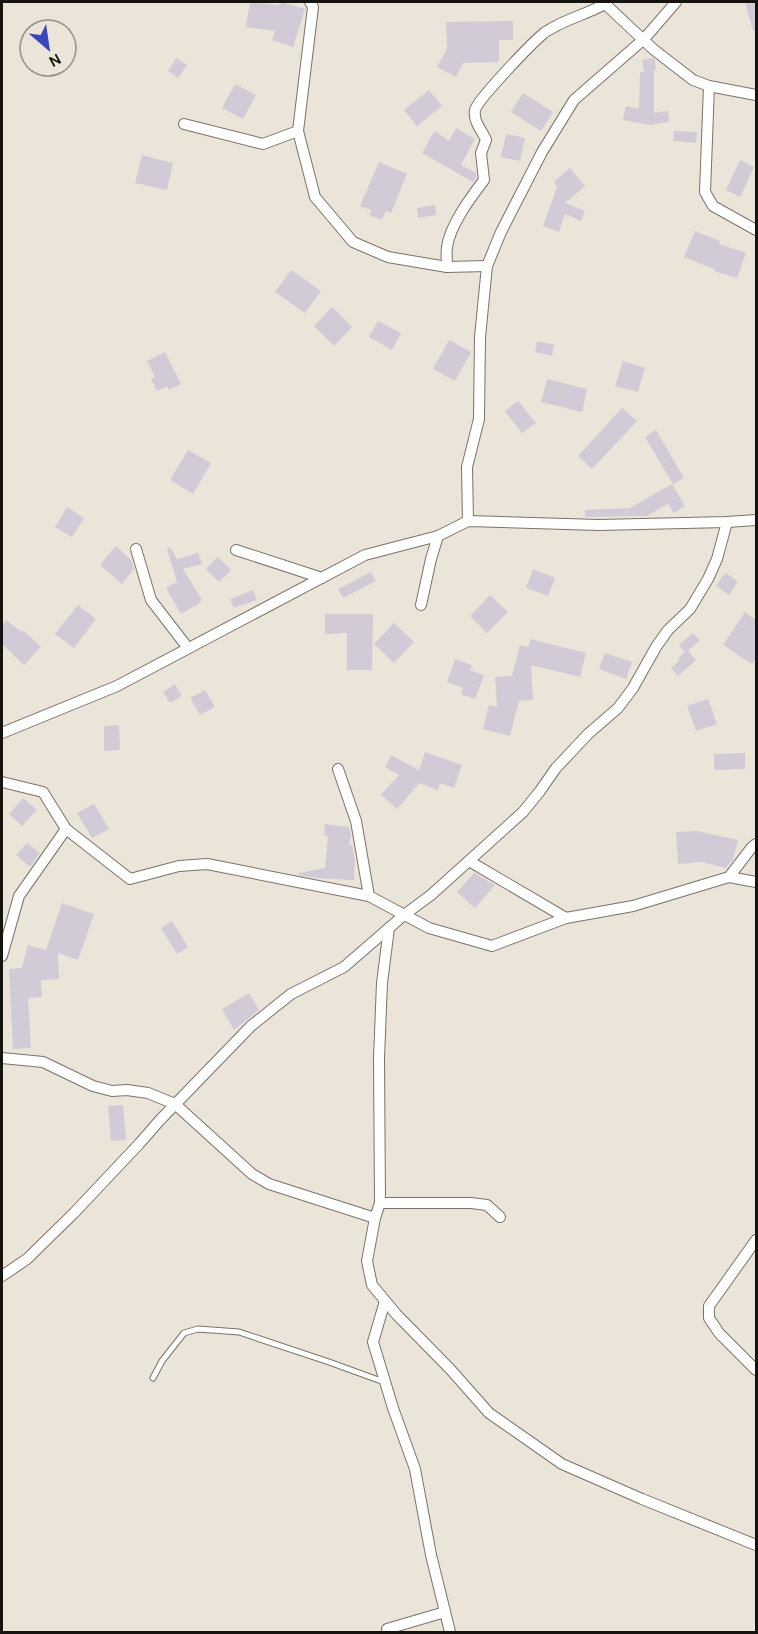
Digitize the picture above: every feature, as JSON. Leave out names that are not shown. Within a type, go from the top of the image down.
[{"type":"street","points":[[310,2],[313,8],[298,131],[315,197],[353,242],[388,257],[447,267],[487,266]]},
{"type":"street","points":[[468,521],[467,467],[479,419],[480,337],[487,266],[501,232],[542,152],[574,100],[644,39],[676,2]]},
{"type":"street","points":[[447,267],[447,246],[454,229],[468,200],[484,180],[481,153],[486,140],[476,122],[475,108],[496,81],[543,34],[557,25],[591,12],[604,3],[653,49],[693,80],[709,86],[756,95]]},
{"type":"street","points":[[709,86],[705,192],[713,206],[756,230]]},
{"type":"street","points":[[184,124],[263,144],[298,131]]},
{"type":"street","points":[[2,733],[117,686],[365,555],[438,536],[468,521],[599,525],[756,520]]},
{"type":"street","points":[[2,1276],[27,1258],[74,1214],[175,1104],[251,1026],[291,994],[345,967],[404,915],[431,895],[523,812],[556,768],[588,734],[618,708],[639,679],[668,630],[690,609],[717,559],[727,522]]},
{"type":"street","points":[[421,605],[438,536]]},
{"type":"street","points":[[136,549],[151,600],[188,648]]},
{"type":"street","points":[[236,550],[322,578]]},
{"type":"street","points":[[338,769],[356,821],[369,896]]},
{"type":"street","points":[[2,782],[43,792],[66,829],[130,879],[179,866],[207,864],[369,896],[429,928],[492,946],[566,918],[633,906],[729,877],[756,882],[756,893]]},
{"type":"street","points":[[2,956],[19,896],[66,829]]},
{"type":"street","points":[[729,877],[756,844]]},
{"type":"street","points":[[470,861],[566,918]]},
{"type":"street","points":[[389,928],[382,983],[379,1058],[380,1203],[367,1261],[372,1285],[489,1413],[562,1464],[756,1545]]},
{"type":"street","points":[[2,1058],[43,1062],[93,1086],[112,1091],[128,1090],[148,1093],[175,1104],[252,1174],[269,1184],[375,1218]]},
{"type":"street","points":[[380,1203],[471,1203],[487,1205],[500,1217]]},
{"type":"street","points":[[756,1240],[709,1306],[709,1318],[719,1333],[756,1370]]},
{"type":"street","points":[[385,1301],[373,1342],[415,1469],[431,1555],[450,1632]]},
{"type":"street","points":[[387,1629],[446,1612]]},
{"type":"lane","points":[[153,1378],[162,1360],[184,1333],[198,1329],[239,1332],[385,1383]]},
{"type":"building","points":[[250,2],[279,5],[281,2],[305,9],[293,47],[272,40],[275,31],[246,27]]},
{"type":"building","points":[[745,2],[756,2],[756,31],[753,31]]},
{"type":"building","points":[[513,21],[513,40],[499,40],[499,62],[463,63],[456,77],[437,67],[447,49],[446,22]]},
{"type":"building","points":[[176,58],[187,65],[178,78],[168,71]]},
{"type":"building","points":[[653,58],[656,70],[654,70],[654,113],[668,111],[669,122],[651,125],[623,120],[626,106],[639,109],[640,72],[644,72],[642,60]]},
{"type":"building","points":[[235,84],[256,95],[243,119],[222,108]]},
{"type":"building","points":[[429,90],[442,106],[417,126],[404,110]]},
{"type":"building","points":[[523,93],[553,112],[541,131],[511,112]]},
{"type":"building","points":[[456,128],[475,139],[461,165],[476,173],[473,182],[422,153],[435,131],[449,141]]},
{"type":"building","points":[[674,131],[697,132],[696,143],[673,141]]},
{"type":"building","points":[[506,134],[525,138],[520,161],[501,157]]},
{"type":"building","points":[[142,155],[173,163],[167,190],[135,183]]},
{"type":"building","points":[[740,160],[754,167],[740,197],[726,190]]},
{"type":"building","points":[[379,162],[407,174],[391,213],[386,211],[382,220],[369,215],[371,210],[360,206]]},
{"type":"building","points":[[570,168],[585,186],[565,203],[585,211],[581,221],[565,214],[559,232],[543,226],[557,187],[554,182]]},
{"type":"building","points":[[435,205],[436,215],[418,218],[417,208]]},
{"type":"building","points":[[695,231],[720,241],[719,244],[746,253],[737,278],[714,271],[714,269],[684,257]]},
{"type":"building","points":[[291,270],[321,291],[305,313],[275,292]]},
{"type":"building","points":[[332,307],[352,327],[334,346],[314,326]]},
{"type":"building","points":[[378,321],[401,333],[392,350],[369,337]]},
{"type":"building","points":[[449,340],[471,352],[455,381],[433,369]]},
{"type":"building","points":[[537,341],[554,345],[552,356],[535,352]]},
{"type":"building","points":[[165,352],[181,384],[169,390],[167,386],[157,391],[151,379],[155,377],[147,361]]},
{"type":"building","points":[[623,361],[645,368],[638,392],[615,386]]},
{"type":"building","points":[[547,379],[587,389],[582,412],[541,402]]},
{"type":"building","points":[[518,401],[536,423],[522,433],[505,411]]},
{"type":"building","points":[[622,408],[637,421],[592,469],[578,456]]},
{"type":"building","points":[[656,430],[684,478],[673,484],[645,437]]},
{"type":"building","points":[[188,450],[211,463],[193,494],[170,480]]},
{"type":"building","points":[[672,484],[685,506],[674,513],[668,504],[647,516],[585,517],[585,510],[630,508]]},
{"type":"building","points":[[67,507],[84,518],[72,537],[55,527]]},
{"type":"building","points":[[116,546],[131,560],[134,569],[122,584],[100,565]]},
{"type":"building","points":[[170,547],[177,559],[198,553],[202,564],[183,569],[202,600],[181,614],[166,588],[177,582],[167,548]]},
{"type":"building","points":[[218,557],[231,570],[219,582],[206,569]]},
{"type":"building","points":[[533,569],[555,578],[548,596],[526,588]]},
{"type":"building","points":[[371,572],[376,581],[343,598],[338,589]]},
{"type":"building","points":[[725,573],[738,581],[729,595],[716,586]]},
{"type":"building","points":[[253,590],[257,600],[234,608],[230,599]]},
{"type":"building","points":[[490,595],[508,612],[487,633],[470,616]]},
{"type":"building","points":[[78,605],[96,619],[74,648],[55,634]]},
{"type":"building","points":[[745,612],[756,620],[756,658],[752,664],[723,645]]},
{"type":"building","points":[[325,614],[373,614],[372,670],[347,670],[347,633],[325,634]]},
{"type":"building","points":[[6,620],[22,632],[23,630],[41,647],[24,665],[2,644],[2,626]]},
{"type":"building","points":[[394,623],[414,642],[394,663],[374,644]]},
{"type":"building","points":[[693,633],[700,640],[688,651],[696,660],[678,676],[671,668],[685,652],[679,645]]},
{"type":"building","points":[[531,639],[586,653],[580,677],[531,665],[533,700],[519,701],[510,736],[483,729],[489,705],[497,707],[495,677],[512,676],[520,645],[528,647]]},
{"type":"building","points":[[605,653],[632,662],[626,679],[599,669]]},
{"type":"building","points":[[455,659],[472,665],[470,670],[484,675],[475,699],[461,694],[463,688],[447,682]]},
{"type":"building","points":[[175,684],[182,696],[170,703],[163,692]]},
{"type":"building","points":[[205,690],[215,707],[200,715],[190,698]]},
{"type":"building","points":[[708,699],[717,724],[696,731],[687,706]]},
{"type":"building","points":[[119,725],[120,750],[104,751],[104,726]]},
{"type":"building","points":[[425,752],[462,765],[454,788],[440,783],[438,790],[419,783],[397,809],[381,795],[399,775],[385,767],[391,755],[419,770]]},
{"type":"building","points":[[745,753],[745,769],[714,770],[714,754]]},
{"type":"building","points":[[23,798],[37,810],[22,826],[9,814]]},
{"type":"building","points":[[94,804],[109,829],[92,838],[77,813]]},
{"type":"building","points":[[325,824],[349,827],[351,835],[349,845],[352,845],[355,861],[354,880],[299,875],[299,873],[325,868],[328,836],[324,835]]},
{"type":"building","points":[[697,831],[738,840],[733,859],[726,868],[701,862],[678,864],[676,832]]},
{"type":"building","points":[[27,843],[40,853],[30,867],[16,855]]},
{"type":"building","points":[[474,873],[495,885],[475,908],[457,892]]},
{"type":"building","points":[[62,903],[94,914],[78,960],[58,953],[59,979],[41,980],[42,997],[28,998],[31,1048],[13,1049],[9,969],[22,968],[28,945],[46,950]]},
{"type":"building","points":[[172,921],[188,947],[177,954],[161,928]]},
{"type":"building","points":[[249,993],[259,1010],[234,1030],[222,1009]]},
{"type":"building","points":[[123,1105],[126,1140],[111,1141],[108,1106]]}]
